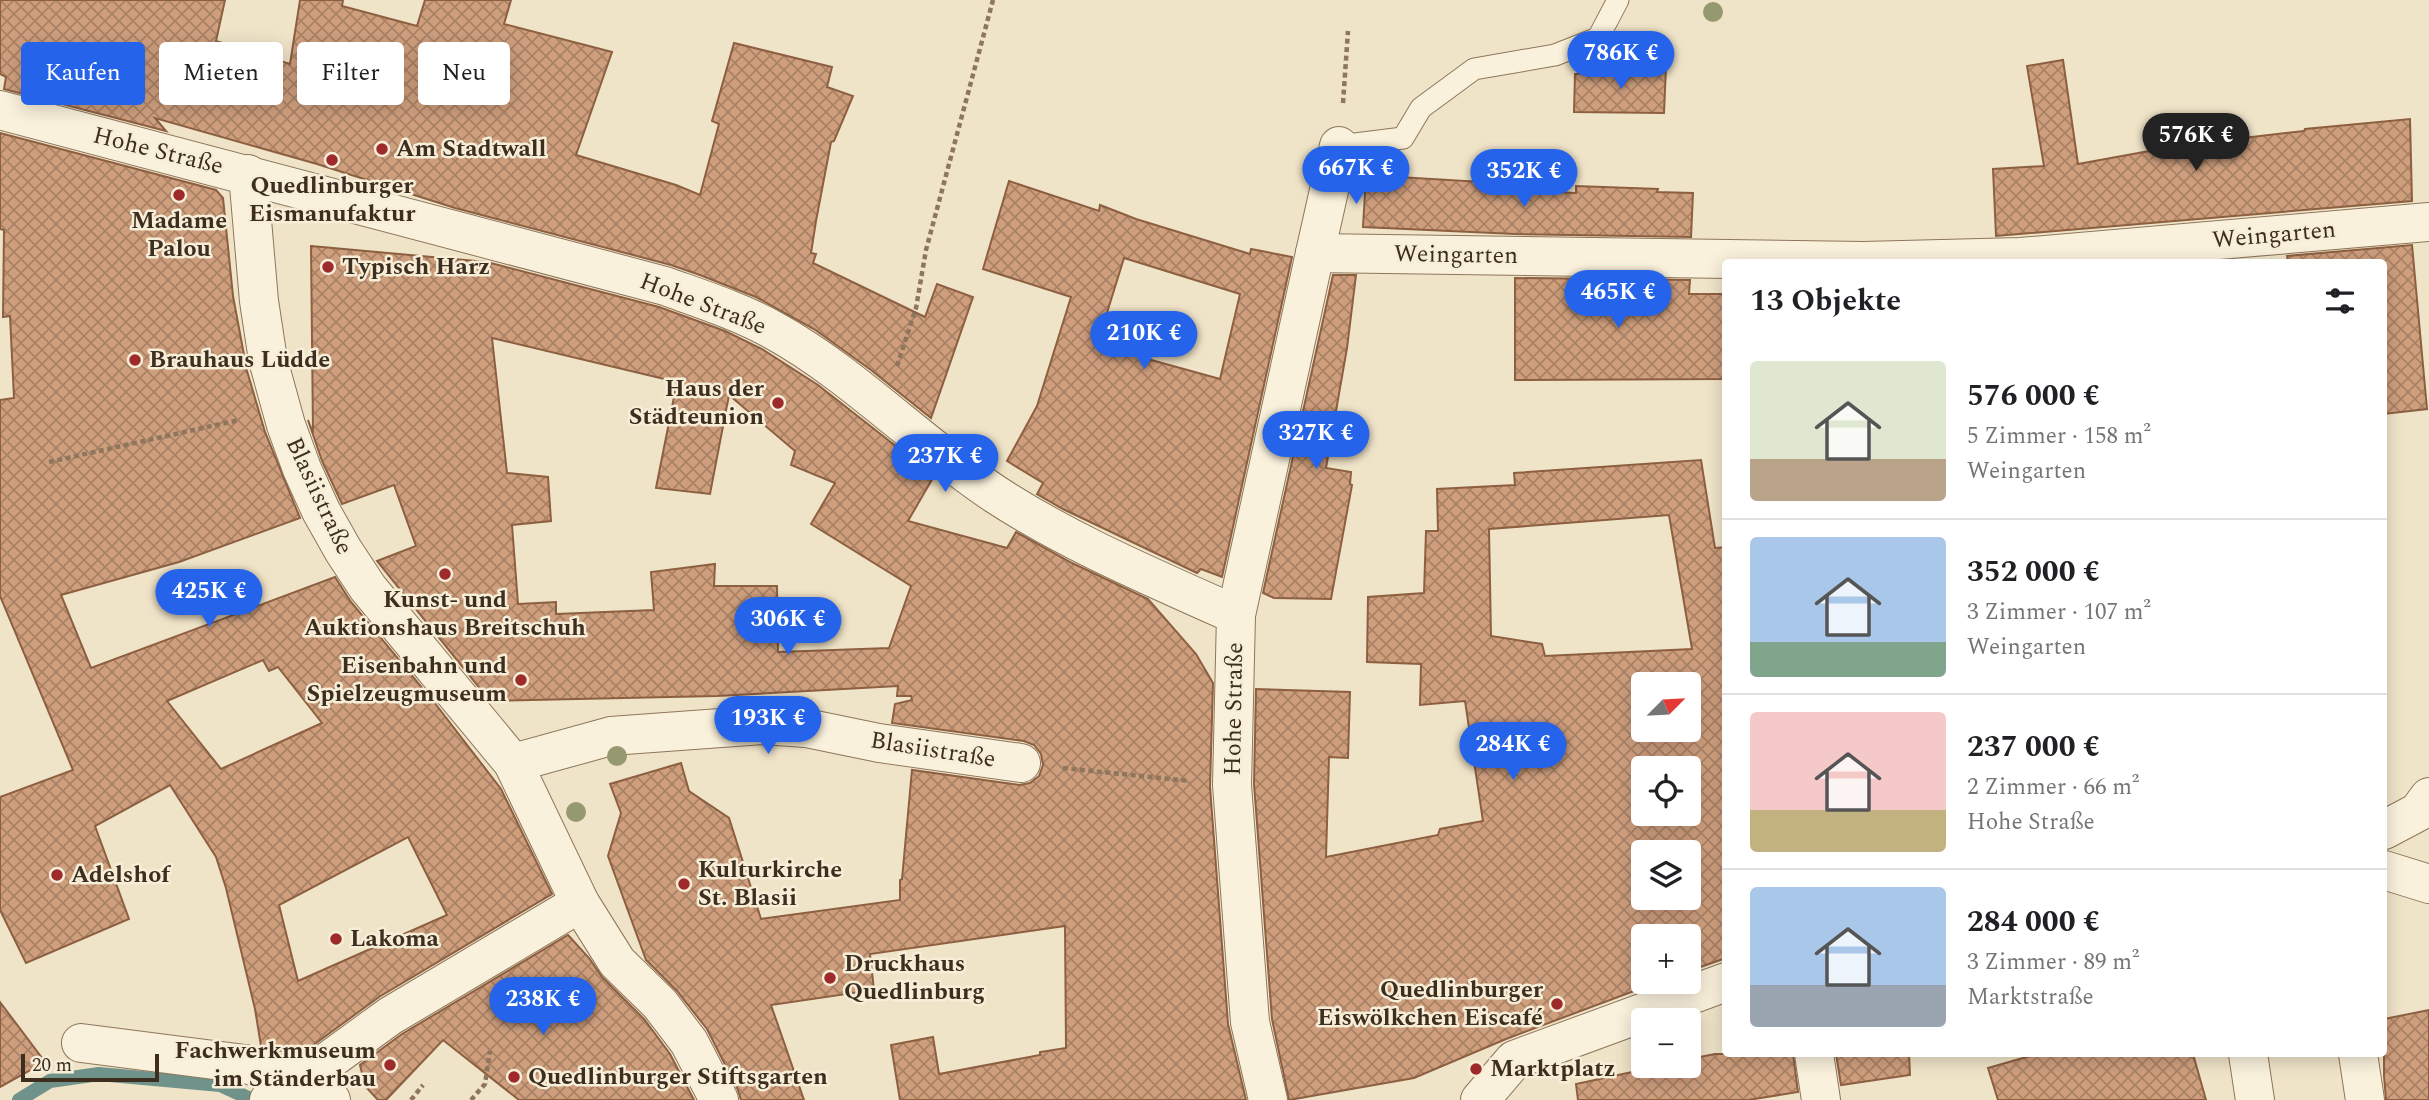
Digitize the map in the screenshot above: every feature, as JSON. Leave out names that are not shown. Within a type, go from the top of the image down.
[{"type":"street","name":"Hohe Straße","points":[[0,110],[665,286],[723,307],[772,330],[811,354],[993,493],[1076,542],[1236,615],[1232,785],[1250,1022],[1268,1100]]},
{"type":"street","points":[[1236,615],[1339,146]]},
{"type":"street","name":"Blasiistraße","points":[[248,174],[268,360],[302,469],[343,551],[368,588],[513,763],[580,903],[617,962],[660,1004],[689,1042],[719,1100]]},
{"type":"street","name":"Weingarten","points":[[1942,259],[2020,257],[2429,222]]},
{"type":"street","name":"Weingarten","points":[[1315,253],[1726,259]]},
{"type":"street","name":"Blasiistraße","points":[[513,763],[611,736],[762,725],[806,729],[879,743],[1021,763]]},
{"type":"street","points":[[2387,828],[2418,812],[2429,797]]},
{"type":"street","points":[[2387,871],[2429,884]]},
{"type":"street","points":[[81,1043],[245,1064],[297,1092],[390,1016],[580,903]]},
{"type":"street","points":[[1480,1100],[1514,1060],[1722,983]]},
{"type":"street","points":[[1814,1057],[1821,1100]]},
{"type":"street","points":[[2248,1057],[2255,1100]]},
{"type":"street","points":[[2358,1057],[2365,1100]]},
{"type":"lane","points":[[1339,146],[1403,138],[1421,108],[1474,69],[1555,55],[1598,38],[1618,0]]},
{"type":"path","points":[[883,410],[916,308],[926,250],[993,0]]},
{"type":"path","points":[[1339,146],[1348,31]]},
{"type":"path","points":[[49,463],[282,410]]},
{"type":"path","name":"Blasiistraße","points":[[1021,763],[1232,785]]},
{"type":"path","points":[[471,1100],[485,1084],[490,1051]]},
{"type":"path","points":[[411,1100],[423,1085]]},
{"type":"building","points":[[0,0],[225,0],[216,41],[219,42],[159,42],[159,105],[283,105],[283,62],[290,64],[300,0],[343,0],[342,6],[417,26],[425,0],[511,0],[504,24],[612,52],[576,155],[676,185],[700,195],[719,124],[712,121],[734,43],[832,67],[827,87],[853,96],[834,141],[831,142],[811,253],[816,254],[813,263],[925,317],[937,284],[973,297],[931,418],[814,329],[756,297],[700,275],[455,208],[317,164],[155,118],[166,131],[66,105],[145,105],[145,42],[21,42],[21,93],[4,89],[6,77],[0,74]]},
{"type":"building","points":[[2063,60],[2078,164],[2226,137],[2226,140],[2410,119],[2412,201],[1996,236],[1993,169],[2044,166],[2027,66]]},
{"type":"building","points":[[1666,67],[1664,113],[1574,112],[1575,74]]},
{"type":"building","points":[[0,133],[216,190],[223,198],[233,296],[247,371],[265,432],[300,518],[179,562],[61,595],[91,668],[335,577],[351,602],[434,702],[501,789],[552,894],[379,997],[312,1046],[279,1051],[261,1046],[255,1009],[216,857],[170,785],[95,826],[129,919],[26,963],[0,910],[0,797],[73,770],[0,596],[0,400],[14,398],[10,316],[3,317],[4,230],[0,229]],"holes":[[[263,660],[269,671],[278,667],[322,723],[221,769],[167,701]],[[408,837],[447,915],[298,981],[279,905]]]},
{"type":"building","points":[[1494,169],[1514,190],[1576,193],[1576,186],[1693,193],[1691,237],[1515,234],[1363,227],[1366,175],[1482,182]]},
{"type":"building","points":[[1009,181],[1099,211],[1100,205],[1136,219],[1250,254],[1251,249],[1292,257],[1222,577],[1201,569],[1197,573],[1063,509],[1037,494],[1043,483],[1007,461],[1037,406],[1071,297],[983,269]],"holes":[[[1124,258],[1240,294],[1220,379],[1097,345]]]},
{"type":"building","points":[[2412,245],[2427,409],[2387,414],[2387,259],[2288,259],[2287,256]]},
{"type":"building","points":[[311,246],[487,262],[659,307],[725,331],[762,349],[818,385],[934,476],[908,521],[1007,548],[1016,532],[1072,563],[1148,599],[1196,654],[1213,683],[1210,787],[1228,1024],[1246,1100],[900,1100],[891,1045],[933,1037],[939,1074],[1066,1048],[1065,926],[870,954],[874,990],[771,1005],[804,1100],[741,1100],[707,1029],[677,991],[646,960],[608,856],[621,813],[610,784],[681,763],[689,791],[729,818],[761,919],[900,900],[912,770],[1019,785],[1030,783],[1039,776],[1043,765],[1041,754],[1034,745],[1024,741],[892,723],[895,704],[912,700],[911,696],[897,696],[898,686],[717,696],[490,701],[377,561],[416,546],[394,485],[342,504],[322,461],[308,420],[313,433]],"holes":[[[492,338],[677,382],[656,488],[710,494],[729,395],[795,451],[791,465],[835,483],[811,524],[911,586],[889,648],[778,652],[777,586],[714,586],[715,564],[651,572],[654,610],[556,614],[556,602],[518,604],[512,525],[551,521],[548,477],[507,473]]]},
{"type":"building","points":[[1333,275],[1356,275],[1347,348],[1326,468],[1351,472],[1352,485],[1331,599],[1274,598],[1263,593]]},
{"type":"building","points":[[1515,278],[1690,280],[1689,294],[1722,294],[1722,379],[1515,380]]},
{"type":"building","points":[[1701,460],[1715,548],[1722,547],[1722,959],[1701,967],[1701,924],[1631,924],[1631,992],[1506,1039],[1414,1078],[1289,1100],[1272,1019],[1254,784],[1256,689],[1350,692],[1348,758],[1329,757],[1326,857],[1438,835],[1440,829],[1483,821],[1465,701],[1420,705],[1421,664],[1367,662],[1368,597],[1424,593],[1426,531],[1438,531],[1437,489],[1515,485],[1514,473]],"holes":[[[1669,515],[1692,649],[1545,656],[1542,644],[1491,636],[1489,529]]]},
{"type":"building","points":[[568,935],[602,977],[644,1019],[670,1054],[694,1100],[519,1100],[443,1040],[386,1100],[378,1100],[365,1086],[360,1065],[402,1034]]},
{"type":"building","points":[[0,1002],[45,1062],[0,1087]]},
{"type":"building","points":[[2429,1010],[2429,1100],[2386,1100],[2384,1057],[2387,1057],[2387,1018]]},
{"type":"building","points":[[1722,1054],[1722,1057],[1793,1057],[1798,1092],[1748,1100],[1578,1100],[1576,1084],[1631,1072],[1631,1078],[1701,1078],[1701,1057]]},
{"type":"building","points":[[1836,1057],[1909,1057],[1910,1075],[1841,1085]]},
{"type":"building","points":[[2026,1057],[2194,1057],[2206,1100],[1998,1100],[1988,1068]]},
{"type":"waterway","points":[[19,1100],[50,1081],[99,1074],[220,1085],[253,1100]]},
{"type":"place","name":"Am Stadtwall","points":[[382,149]]},
{"type":"place","name":"Quedlinburger Eismanufaktur","points":[[332,160]]},
{"type":"place","name":"Madame Palou","points":[[179,195]]},
{"type":"place","name":"Typisch Harz","points":[[328,267]]},
{"type":"place","name":"Brauhaus Lüdde","points":[[135,360]]},
{"type":"place","name":"Haus der Städteunion","points":[[778,403]]},
{"type":"place","name":"Kunst- und Auktionshaus Breitschuh","points":[[445,574]]},
{"type":"place","name":"Eisenbahn und Spielzeugmuseum","points":[[521,680]]},
{"type":"place","name":"Adelshof","points":[[57,875]]},
{"type":"place","name":"Kulturkirche St. Blasii","points":[[684,884]]},
{"type":"place","name":"Lakoma","points":[[336,939]]},
{"type":"place","name":"Druckhaus Quedlinburg","points":[[830,978]]},
{"type":"place","name":"Quedlinburger Eiswölkchen Eiscafé","points":[[1557,1004]]},
{"type":"place","name":"Fachwerkmuseum im Ständerbau","points":[[390,1065]]},
{"type":"place","name":"Marktplatz","points":[[1476,1069]]},
{"type":"place","name":"Quedlinburger Stiftsgarten","points":[[514,1077]]}]
